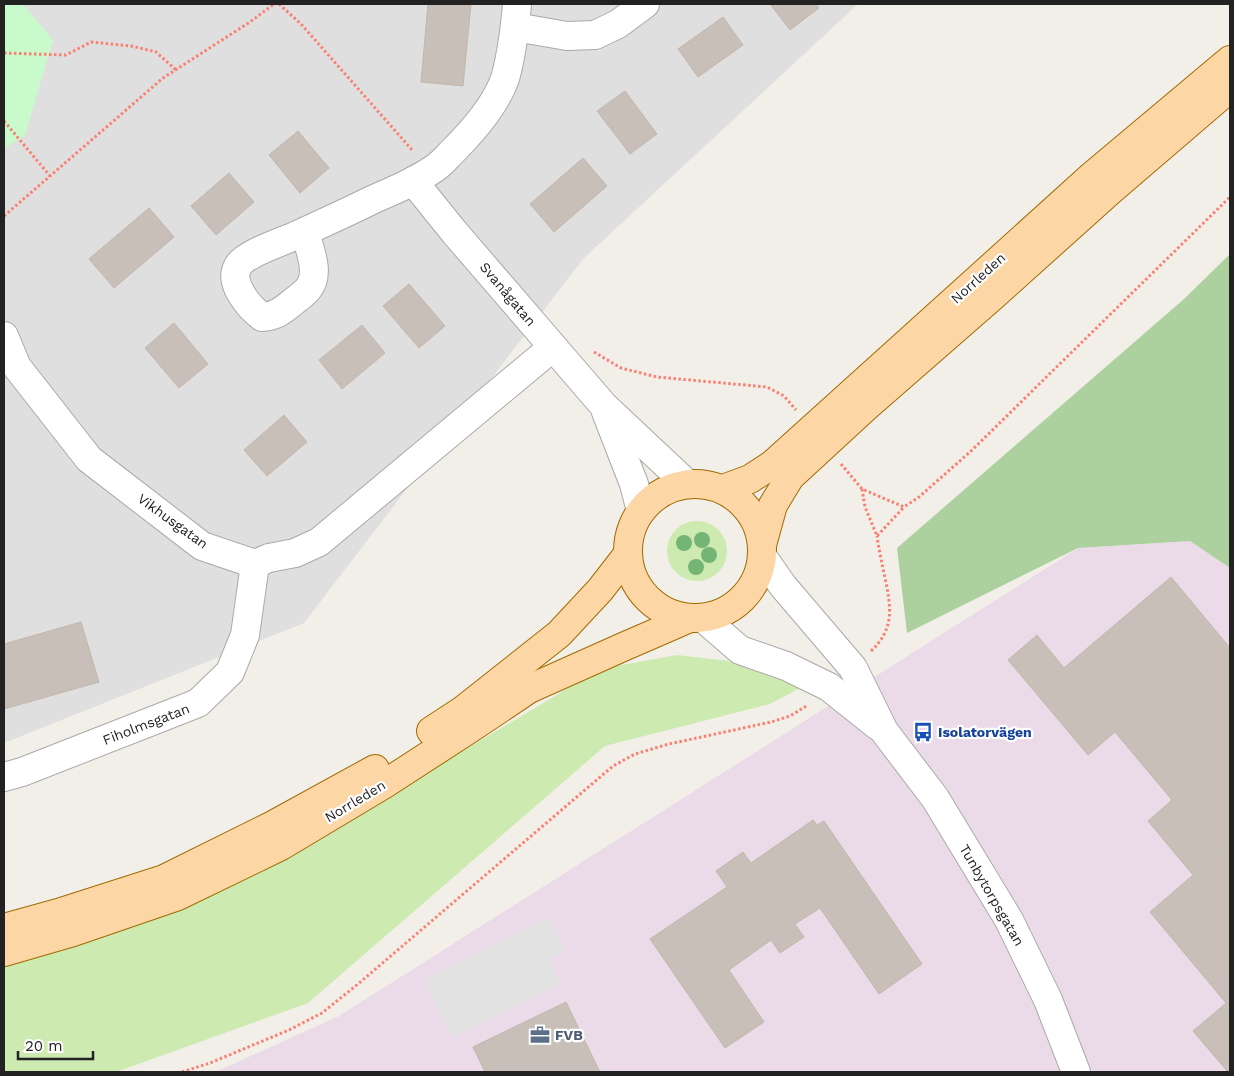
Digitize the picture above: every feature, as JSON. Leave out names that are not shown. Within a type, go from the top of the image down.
[{"type":"main road","name":"Norrleden","points":[[723,489],[750,479],[773,464],[1093,175],[1230,60]]},
{"type":"main road","name":"Norrleden","points":[[762,550],[773,505],[790,477],[866,407],[1111,190],[1230,88]]},
{"type":"main road","points":[[702,484],[723,489],[745,504],[752,513],[757,524],[762,550],[761,568],[749,592],[729,609],[715,615],[697,618],[678,616],[666,611],[646,596],[634,579],[628,554],[629,538],[633,524],[650,501],[674,486],[702,484]]},
{"type":"main road","name":"Norrleden","points":[[4,928],[164,879],[273,825],[374,770],[463,710],[559,634],[600,590],[628,554]]},
{"type":"main road","name":"Norrleden","points":[[4,952],[73,932],[178,896],[281,846],[383,785],[529,688],[622,646],[697,618]]},
{"type":"street","points":[[305,232],[436,168],[462,142],[484,117],[506,76],[516,16],[567,36],[595,35],[618,24],[645,4]]},
{"type":"street","name":"Svanågatan","points":[[422,176],[455,233],[553,348],[604,406],[687,484]]},
{"type":"street","name":"Vikhusgatan","points":[[4,336],[17,367],[89,458],[202,546],[255,564]]},
{"type":"street","points":[[255,564],[269,558],[295,553],[319,542],[553,348]]},
{"type":"street","name":"Svanågatan","points":[[604,406],[634,484],[641,511]]},
{"type":"street","name":"Tunbytorpsgatan","points":[[762,550],[783,586],[853,668],[884,731],[935,798],[1009,920],[1048,1000],[1076,1072]]},
{"type":"street","name":"Fiholmsgatan","points":[[4,777],[22,772],[198,704],[230,672],[245,635],[255,564]]},
{"type":"street","name":"Tunbytorpsgatan","points":[[697,618],[740,650],[786,666],[829,687],[884,731]]},
{"type":"path","points":[[4,216],[163,78],[250,22],[274,4]]},
{"type":"path","points":[[279,4],[301,24],[422,176]]},
{"type":"path","points":[[4,53],[66,55],[91,42],[131,46],[156,52],[176,70]]},
{"type":"path","points":[[4,121],[50,176]]},
{"type":"path","points":[[862,489],[865,507],[877,536],[904,507],[919,498],[970,452],[1230,196]]},
{"type":"path","points":[[592,350],[621,368],[657,377],[768,387],[784,396],[797,410]]},
{"type":"path","points":[[840,462],[862,489],[904,507]]},
{"type":"path","points":[[182,1072],[210,1063],[289,1030],[322,1013],[597,780]]},
{"type":"shaded area","points":[[4,4],[858,4],[583,259],[304,623],[4,743]]},
{"type":"shaded area","points":[[1190,541],[1230,568],[1230,1072],[215,1072],[339,1016],[1078,548]]},
{"type":"shaded area","points":[[549,917],[565,951],[548,960],[560,984],[453,1038],[424,980]]},
{"type":"green space","points":[[4,4],[23,4],[53,40],[25,135],[4,149]]},
{"type":"green space","points":[[1230,254],[1230,568],[1190,541],[1078,548],[907,633],[897,548],[1184,299]]},
{"type":"green space","points":[[697,521],[713,526],[718,530],[722,535],[727,551],[722,567],[718,572],[713,576],[697,581],[681,576],[676,572],[672,567],[667,551],[672,535],[676,530],[681,526]]},
{"type":"green space","points":[[677,655],[755,664],[804,686],[770,704],[605,746],[308,1003],[116,1072],[4,1072],[4,967],[175,911],[315,839],[600,669]]},
{"type":"building","points":[[428,4],[471,4],[463,86],[421,82]]},
{"type":"building","points":[[770,4],[816,4],[819,8],[790,30]]},
{"type":"building","points":[[723,17],[743,45],[698,77],[678,49]]},
{"type":"building","points":[[625,91],[657,134],[630,154],[597,111]]},
{"type":"building","points":[[298,131],[329,168],[300,193],[269,155]]},
{"type":"building","points":[[583,158],[607,186],[554,232],[530,204]]},
{"type":"building","points":[[229,173],[254,202],[216,235],[191,206]]},
{"type":"building","points":[[149,208],[174,237],[114,288],[89,259]]},
{"type":"building","points":[[409,284],[445,326],[419,348],[383,306]]},
{"type":"building","points":[[174,323],[208,364],[179,388],[145,348]]},
{"type":"building","points":[[362,325],[385,353],[342,389],[319,360]]},
{"type":"building","points":[[284,415],[307,442],[267,476],[244,450]]},
{"type":"building","points":[[1171,577],[1230,648],[1230,845],[1228,847],[1230,850],[1230,1072],[1193,1031],[1226,1003],[1150,912],[1193,875],[1148,821],[1172,800],[1115,732],[1088,755],[1008,660],[1037,635],[1064,668]]},
{"type":"building","points":[[81,622],[99,682],[4,709],[4,644]]},
{"type":"building","points":[[813,820],[817,825],[824,821],[922,964],[879,994],[820,908],[795,924],[804,937],[780,953],[771,940],[729,970],[764,1022],[725,1048],[650,939],[727,887],[716,871],[743,852],[751,863]]},
{"type":"building","name":"FVB","points":[[566,1002],[600,1072],[485,1072],[473,1047]]},
{"type":"place","name":"Isolatorvägen","points":[[923,732]]},
{"type":"place","name":"FVB","points":[[540,1035]]}]
